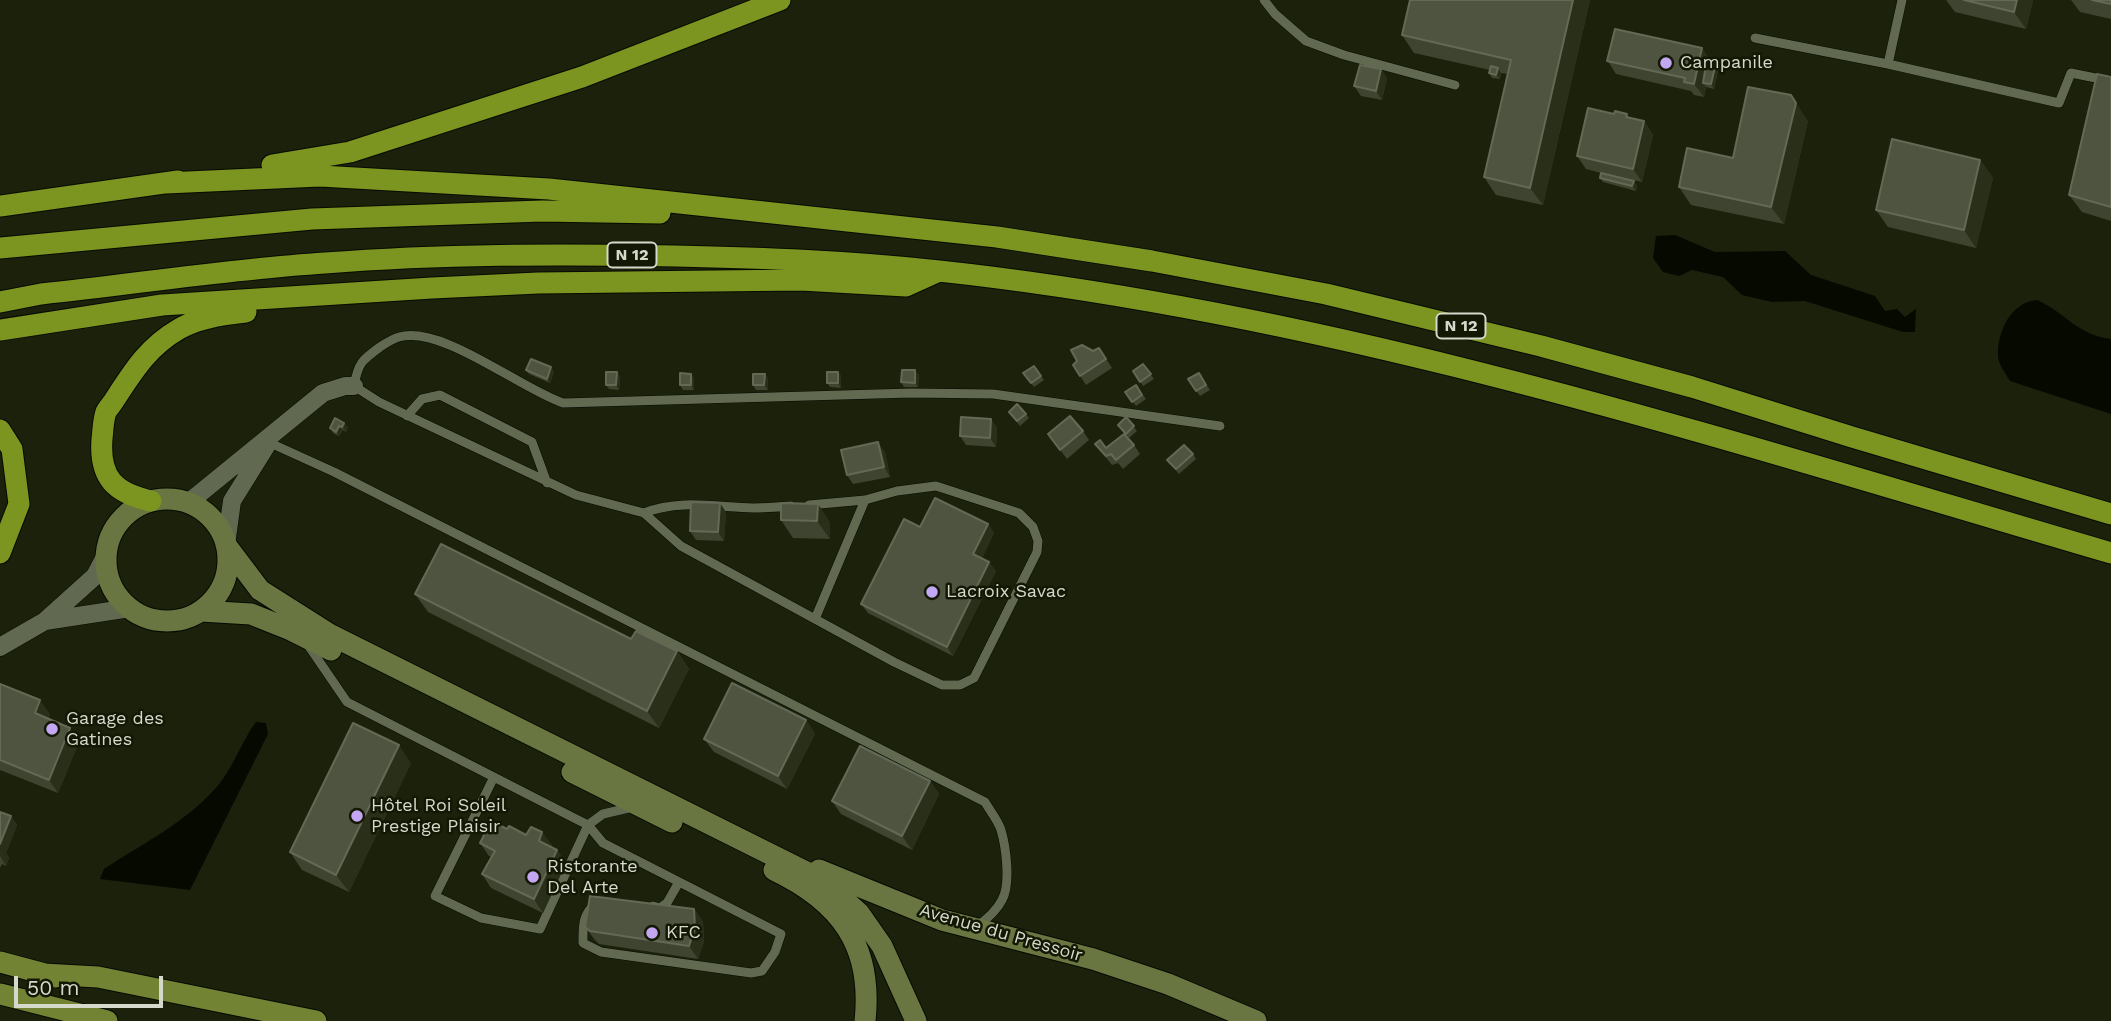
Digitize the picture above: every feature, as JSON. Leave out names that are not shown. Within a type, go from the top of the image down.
[{"type":"highway","points":[[0,206],[166,183],[350,152],[582,77],[780,0]]},
{"type":"highway","points":[[166,183],[320,176],[549,189],[795,215]]},
{"type":"highway","name":"N 12","points":[[0,248],[312,219],[542,211],[795,215],[997,237],[1152,261],[1326,294],[1541,345],[1692,387],[2111,514]]},
{"type":"highway","name":"N 12","points":[[0,302],[41,294],[323,263],[543,253],[840,262],[941,271],[1143,298],[1318,334],[1462,368],[1678,424],[2111,553]]},
{"type":"highway","points":[[0,330],[162,305],[432,288],[538,283],[802,280],[906,286],[941,271]]},
{"type":"highway","points":[[151,501],[130,496],[110,480],[103,465],[101,449],[106,412],[130,374],[157,345],[181,328],[223,314],[285,309],[432,288]]},
{"type":"highway","points":[[0,430],[12,449],[19,504],[0,553]]},
{"type":"main road","points":[[0,962],[249,1021]]},
{"type":"main road","points":[[43,974],[98,977],[316,1021]]},
{"type":"main road","points":[[0,994],[107,1021]]},
{"type":"main road","points":[[0,1009],[48,1021]]},
{"type":"street","points":[[188,503],[323,393],[345,386],[355,386]]},
{"type":"street","points":[[107,553],[108,574],[116,593],[130,608],[146,617],[165,621],[184,619],[201,611],[215,598],[225,582],[228,564],[226,545],[232,501],[270,438]]},
{"type":"street","points":[[0,647],[45,621],[95,576],[107,553],[111,535],[121,520],[135,508],[151,501],[176,500],[188,503],[205,512],[219,527],[226,545],[260,590],[331,635],[822,880],[859,913],[882,946],[916,1021]]},
{"type":"street","points":[[45,621],[130,608]]},
{"type":"street","points":[[201,611],[251,614],[291,630],[639,806],[781,874],[822,900],[843,922],[859,950],[866,974],[865,1021]]},
{"type":"street","name":"Avenue du Pressoir","points":[[746,843],[942,920],[1093,959],[1168,984],[1256,1021]]},
{"type":"lane","points":[[1264,0],[1275,14],[1306,41],[1344,55],[1455,85]]},
{"type":"lane","points":[[1888,64],[1902,0]]},
{"type":"lane","points":[[1755,38],[1888,64],[2059,103],[2071,73],[2111,81]]},
{"type":"lane","points":[[644,513],[662,506],[690,504],[755,508],[864,500],[897,491],[936,486],[1019,513],[1033,527],[1038,541],[1037,552],[974,678],[960,685],[942,685],[681,545],[644,513],[576,495],[547,483],[379,402],[355,386],[357,369],[362,360],[389,341],[401,336],[419,336],[446,342],[543,397],[563,403],[911,393],[993,394],[1220,426]]},
{"type":"lane","points":[[407,416],[422,399],[440,395],[532,442],[547,483]]},
{"type":"lane","points":[[270,438],[985,802],[1000,829],[1006,857],[1006,877],[1003,898],[989,918],[974,928]]},
{"type":"lane","points":[[815,619],[864,500]]},
{"type":"lane","points":[[291,630],[309,646],[347,702],[588,825],[603,843],[781,934],[775,952],[762,971],[751,973],[601,952],[583,943],[583,927],[588,909],[601,900]]},
{"type":"lane","points":[[494,777],[435,897],[481,918],[540,929],[588,825],[603,814],[639,806]]},
{"type":"lane","points":[[639,904],[660,908],[667,903],[679,882]]},
{"type":"shaded area","points":[[1675,235],[1715,252],[1785,251],[1811,275],[1875,296],[1885,311],[1897,309],[1905,317],[1916,309],[1915,332],[1903,332],[1805,301],[1772,302],[1742,295],[1723,277],[1692,270],[1679,276],[1663,272],[1653,258],[1656,236]]},
{"type":"shaded area","points":[[2037,300],[2089,333],[2111,339],[2111,414],[2010,381],[1998,359],[2003,328],[2020,306]]},
{"type":"shaded area","points":[[256,722],[266,723],[268,734],[190,890],[100,879],[104,869],[166,830],[208,796],[225,776]]},
{"type":"building","points":[[1410,0],[1573,0],[1530,188],[1484,177],[1511,60],[1402,35]]},
{"type":"building","points":[[1964,0],[2017,0],[2014,12]]},
{"type":"building","points":[[2092,0],[2111,0],[2111,4]]},
{"type":"building","points":[[1615,29],[1702,48],[1694,84],[1684,82],[1685,78],[1607,61]]},
{"type":"building","points":[[1360,65],[1381,69],[1376,91],[1354,86]]},
{"type":"building","points":[[1706,65],[1715,67],[1711,84],[1703,83]]},
{"type":"building","points":[[1491,66],[1498,68],[1496,75],[1489,73]]},
{"type":"building","points":[[2097,74],[2111,77],[2111,207],[2069,195]]},
{"type":"building","points":[[1748,87],[1791,95],[1796,103],[1771,207],[1679,187],[1687,148],[1733,158]]},
{"type":"building","points":[[1588,108],[1614,114],[1615,111],[1644,121],[1633,169],[1577,156]]},
{"type":"building","points":[[1892,139],[1980,160],[1964,230],[1876,210]]},
{"type":"building","points":[[1601,173],[1634,181],[1632,186],[1600,178]]},
{"type":"building","points":[[1082,345],[1093,351],[1099,348],[1106,359],[1080,376],[1073,365],[1077,361],[1071,350]]},
{"type":"building","points":[[531,359],[551,367],[547,379],[526,370]]},
{"type":"building","points":[[1143,364],[1151,374],[1140,382],[1133,371]]},
{"type":"building","points":[[1034,366],[1041,376],[1031,383],[1023,373]]},
{"type":"building","points":[[902,370],[915,370],[915,383],[901,382]]},
{"type":"building","points":[[606,372],[617,372],[616,385],[606,385]]},
{"type":"building","points":[[827,372],[838,372],[838,383],[827,383]]},
{"type":"building","points":[[680,373],[691,374],[691,385],[680,385]]},
{"type":"building","points":[[1199,373],[1206,385],[1196,391],[1188,379]]},
{"type":"building","points":[[753,374],[765,374],[764,385],[753,385]]},
{"type":"building","points":[[1136,385],[1142,395],[1132,402],[1125,392]]},
{"type":"building","points":[[1017,404],[1026,414],[1017,421],[1009,412]]},
{"type":"building","points":[[1070,416],[1083,431],[1060,450],[1048,434]]},
{"type":"building","points":[[961,417],[991,419],[990,438],[960,436]]},
{"type":"building","points":[[1126,417],[1134,426],[1126,434],[1118,425]]},
{"type":"building","points":[[335,418],[344,423],[336,432],[330,428]]},
{"type":"building","points":[[1124,434],[1134,445],[1116,460],[1111,454],[1106,456],[1095,444],[1100,440],[1106,448]]},
{"type":"building","points":[[878,442],[884,467],[847,475],[841,450]]},
{"type":"building","points":[[1184,445],[1193,454],[1176,469],[1167,460]]},
{"type":"building","name":"Lacroix Savac","points":[[935,498],[988,524],[973,554],[989,562],[947,647],[861,604],[904,519],[920,527]]},
{"type":"building","points":[[691,502],[720,503],[718,532],[690,531]]},
{"type":"building","points":[[781,503],[818,504],[817,521],[781,520]]},
{"type":"building","points":[[441,544],[631,639],[636,631],[677,651],[647,711],[415,594]]},
{"type":"building","points":[[732,683],[806,720],[778,776],[704,739]]},
{"type":"building","points":[[0,684],[40,700],[35,713],[70,728],[49,780],[0,760]]},
{"type":"building","points":[[353,723],[399,745],[336,875],[290,852]]},
{"type":"building","points":[[860,746],[930,781],[902,836],[832,801]]},
{"type":"building","points":[[0,812],[11,816],[0,844]]},
{"type":"building","points":[[491,821],[526,835],[531,827],[542,832],[539,841],[557,850],[534,899],[482,874],[495,851],[480,843]]},
{"type":"building","points":[[590,896],[694,909],[695,928],[689,946],[590,931],[585,927]]},
{"type":"place","name":"Campanile","points":[[1666,63]]},
{"type":"place","name":"Lacroix Savac","points":[[932,592]]},
{"type":"place","name":"Garage des Gatines","points":[[52,729]]},
{"type":"place","name":"Hôtel Roi Soleil Prestige Plaisir","points":[[357,816]]},
{"type":"place","name":"Ristorante Del Arte","points":[[533,877]]},
{"type":"place","name":"KFC","points":[[652,933]]}]
